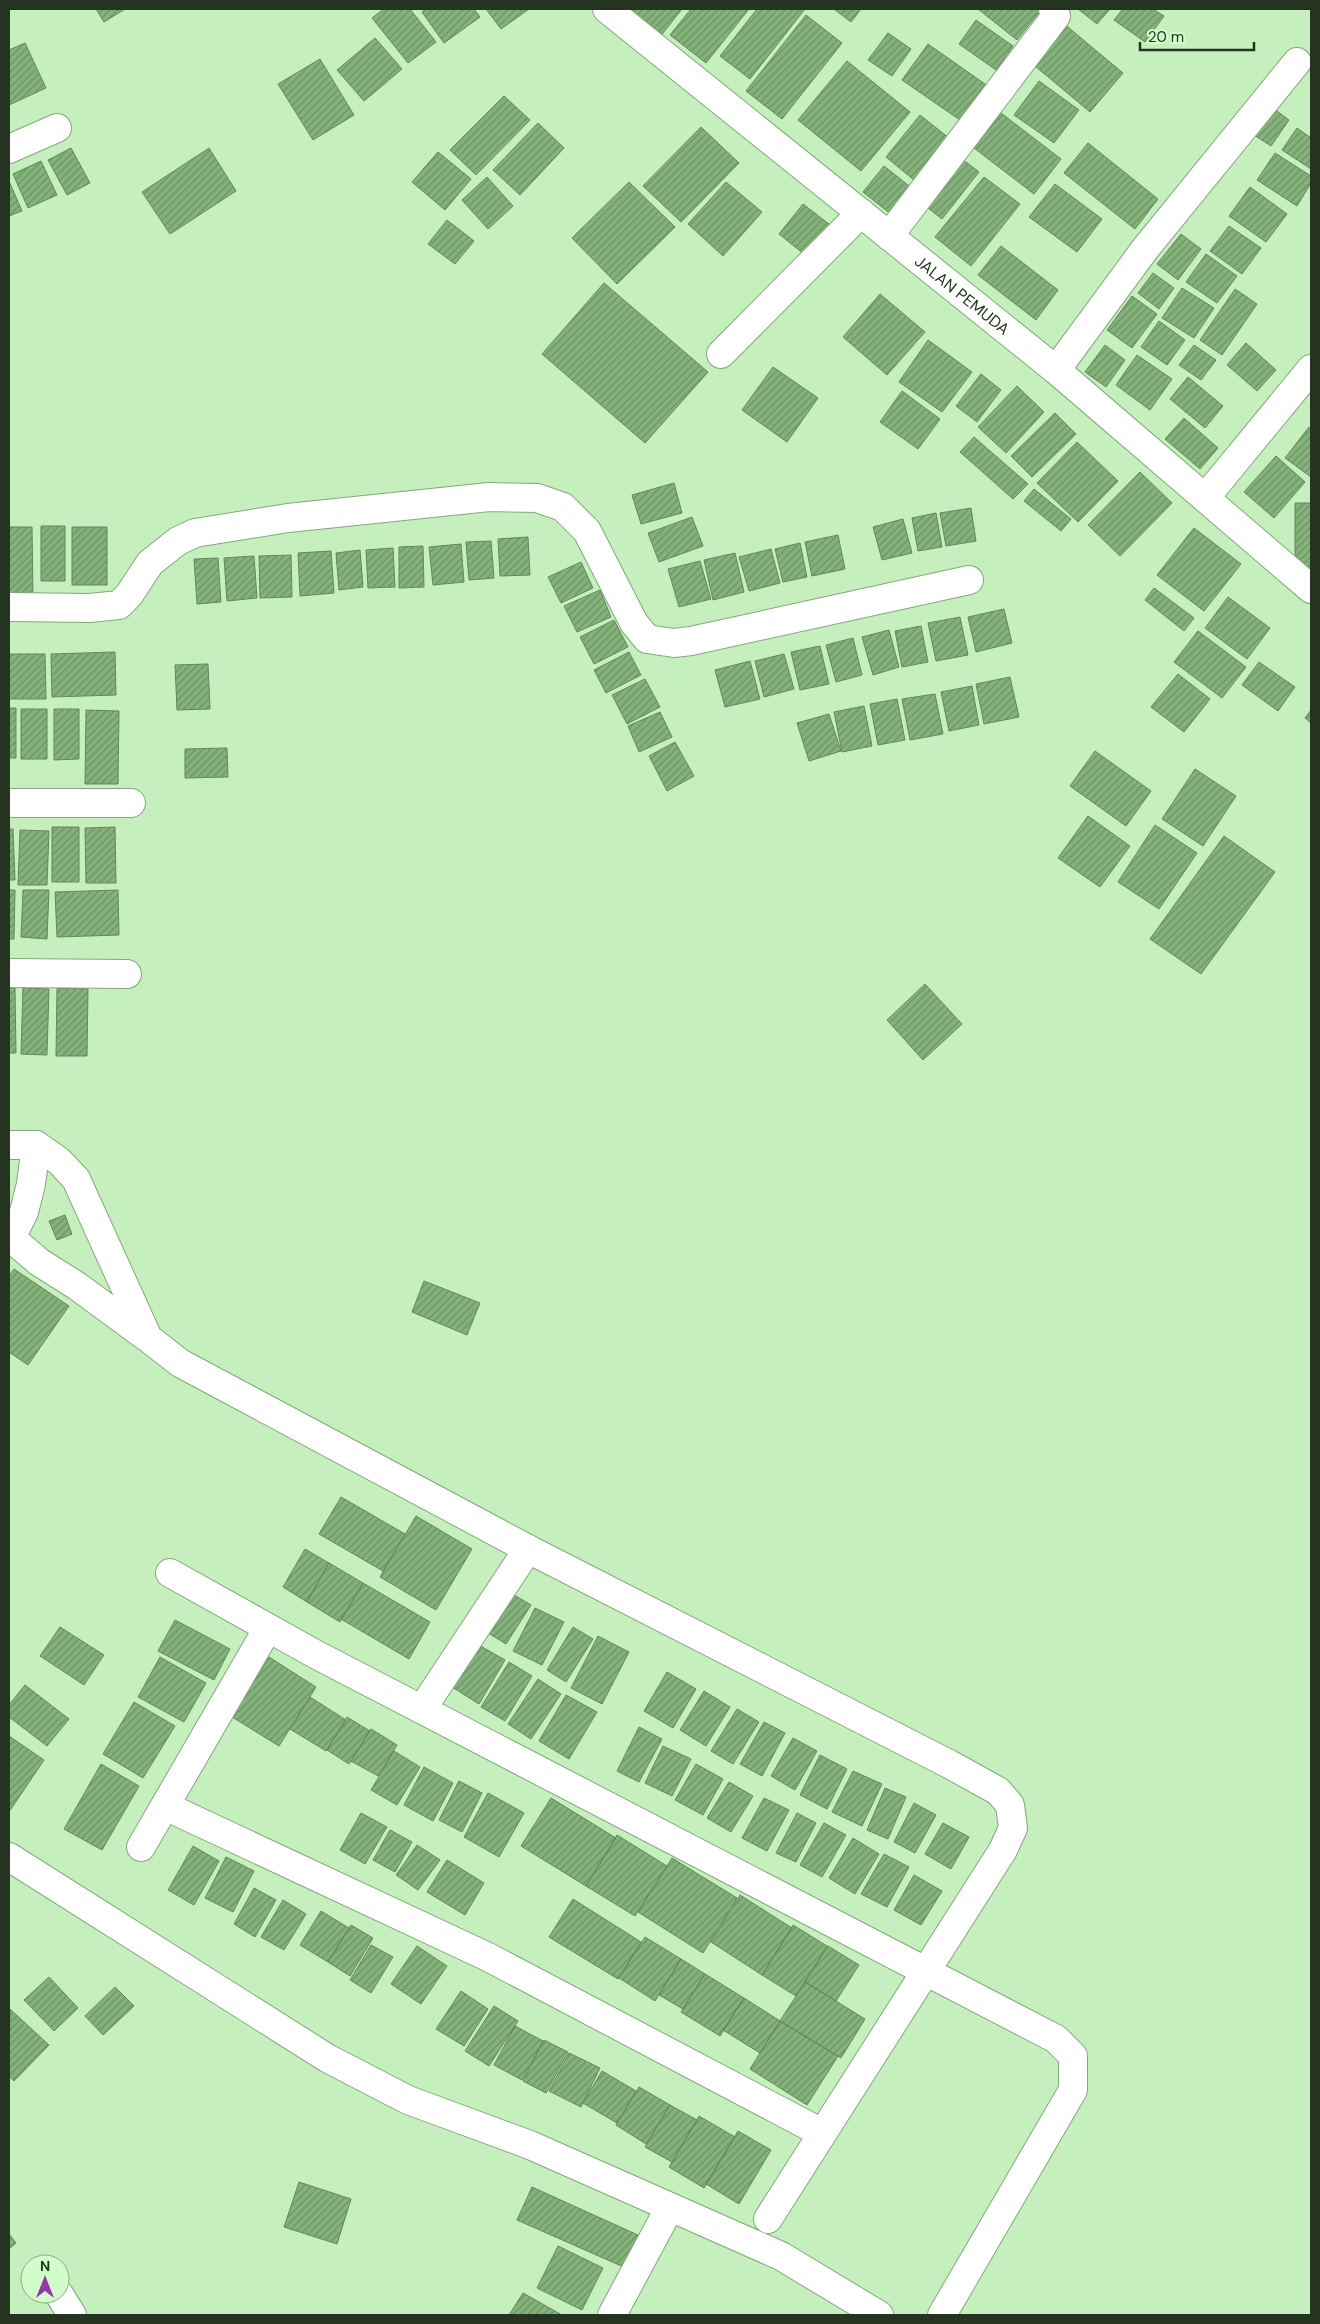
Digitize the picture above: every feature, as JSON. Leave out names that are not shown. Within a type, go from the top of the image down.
[{"type":"street","name":"JALAN PEMUDA","points":[[607,9],[1056,370],[1311,588]]},
{"type":"street","points":[[889,236],[1056,16],[1053,9]]},
{"type":"street","points":[[1056,370],[1145,249],[1297,62]]},
{"type":"street","points":[[9,149],[57,128]]},
{"type":"street","points":[[722,354],[861,213]]},
{"type":"street","points":[[1204,498],[1311,368]]},
{"type":"street","points":[[9,607],[90,608],[119,605],[129,595],[150,563],[178,541],[195,533],[288,518],[489,498],[537,498],[563,507],[587,531],[634,623],[647,639],[660,642],[691,641],[969,580]]},
{"type":"street","points":[[9,803],[130,803]]},
{"type":"street","points":[[9,973],[127,974]]},
{"type":"street","points":[[9,1145],[36,1145],[59,1161],[76,1179],[148,1338]]},
{"type":"street","points":[[36,1145],[31,1184],[24,1212],[10,1239],[39,1262],[77,1286],[180,1363],[528,1549],[998,1791],[1010,1805],[1013,1828],[1003,1850],[768,2219]]},
{"type":"street","points":[[422,1709],[528,1549]]},
{"type":"street","points":[[170,1573],[268,1628],[422,1709],[1056,2039],[1073,2056],[1073,2090],[942,2315]]},
{"type":"street","points":[[141,1846],[268,1628]]},
{"type":"street","points":[[165,1806],[488,1957],[822,2133]]},
{"type":"street","points":[[10,1861],[327,2058],[408,2100],[530,2145],[781,2256],[879,2315]]},
{"type":"street","points":[[612,2315],[670,2207]]},
{"type":"street","points":[[65,2304],[72,2315]]},
{"type":"building","points":[[96,9],[125,9],[104,22]]},
{"type":"building","points":[[384,9],[410,9],[436,42],[408,63],[372,18]]},
{"type":"building","points":[[426,9],[474,9],[480,17],[444,43],[422,12]]},
{"type":"building","points":[[486,9],[529,9],[501,29]]},
{"type":"building","points":[[624,9],[682,9],[659,38]]},
{"type":"building","points":[[691,9],[749,9],[706,63],[670,35]]},
{"type":"building","points":[[757,9],[805,9],[750,79],[720,56]]},
{"type":"building","points":[[834,9],[861,9],[851,22]]},
{"type":"building","points":[[978,9],[1040,9],[1041,10],[1017,40]]},
{"type":"building","points":[[1078,9],[1110,9],[1097,24]]},
{"type":"building","points":[[1123,9],[1153,9],[1164,16],[1145,42],[1114,20]]},
{"type":"building","points":[[806,15],[842,43],[782,119],[746,91]]},
{"type":"building","points":[[976,20],[1013,46],[996,70],[959,44]]},
{"type":"building","points":[[1063,23],[1123,73],[1090,112],[1029,61]]},
{"type":"building","points":[[888,33],[911,49],[892,76],[868,60]]},
{"type":"building","points":[[375,38],[402,69],[364,101],[337,70]]},
{"type":"building","points":[[25,43],[46,88],[9,105],[9,50]]},
{"type":"building","points":[[928,44],[985,84],[960,120],[902,80]]},
{"type":"building","points":[[320,59],[354,115],[313,140],[278,84]]},
{"type":"building","points":[[847,61],[910,112],[861,171],[798,120]]},
{"type":"building","points":[[1039,81],[1079,110],[1054,143],[1014,115]]},
{"type":"building","points":[[504,96],[530,120],[476,175],[450,150]]},
{"type":"building","points":[[1273,108],[1289,120],[1271,146],[1254,135]]},
{"type":"building","points":[[1001,113],[1061,159],[1034,194],[974,148]]},
{"type":"building","points":[[920,115],[949,138],[914,180],[886,157]]},
{"type":"building","points":[[538,123],[564,148],[520,195],[493,170]]},
{"type":"building","points":[[701,127],[739,163],[681,222],[643,186]]},
{"type":"building","points":[[1297,128],[1311,138],[1311,169],[1282,150]]},
{"type":"building","points":[[1088,143],[1158,199],[1135,229],[1064,173]]},
{"type":"building","points":[[71,148],[90,183],[67,195],[48,160]]},
{"type":"building","points":[[209,148],[236,191],[170,234],[142,192]]},
{"type":"building","points":[[438,152],[471,179],[445,210],[412,182]]},
{"type":"building","points":[[1275,153],[1311,176],[1311,183],[1297,206],[1257,180]]},
{"type":"building","points":[[962,159],[979,172],[942,219],[924,205]]},
{"type":"building","points":[[41,161],[57,195],[28,208],[13,174]]},
{"type":"building","points":[[884,166],[913,189],[892,215],[863,192]]},
{"type":"building","points":[[487,177],[513,206],[488,229],[462,200]]},
{"type":"building","points":[[984,177],[1020,204],[971,266],[935,237]]},
{"type":"building","points":[[9,181],[22,211],[9,216]]},
{"type":"building","points":[[629,182],[675,227],[617,284],[572,238]]},
{"type":"building","points":[[726,182],[762,212],[723,256],[688,224]]},
{"type":"building","points":[[1055,184],[1102,219],[1077,252],[1029,217]]},
{"type":"building","points":[[1250,187],[1287,214],[1266,242],[1229,216]]},
{"type":"building","points":[[803,204],[834,228],[809,258],[779,234]]},
{"type":"building","points":[[447,220],[474,241],[455,264],[428,244]]},
{"type":"building","points":[[1229,226],[1261,248],[1242,274],[1210,251]]},
{"type":"building","points":[[1181,234],[1201,249],[1178,280],[1157,264]]},
{"type":"building","points":[[1001,246],[1058,290],[1036,320],[978,275]]},
{"type":"building","points":[[1206,254],[1237,276],[1217,303],[1186,282]]},
{"type":"building","points":[[1153,273],[1174,288],[1159,309],[1138,293]]},
{"type":"building","points":[[604,283],[708,372],[645,443],[542,354]]},
{"type":"building","points":[[1182,288],[1214,308],[1194,338],[1162,318]]},
{"type":"building","points":[[1235,289],[1257,304],[1222,355],[1200,340]]},
{"type":"building","points":[[880,294],[925,332],[887,375],[843,337]]},
{"type":"building","points":[[1132,296],[1157,314],[1132,348],[1107,330]]},
{"type":"building","points":[[1159,321],[1185,340],[1167,365],[1141,347]]},
{"type":"building","points":[[928,340],[972,372],[942,412],[899,382]]},
{"type":"building","points":[[1246,343],[1276,370],[1257,391],[1227,365]]},
{"type":"building","points":[[1105,345],[1125,360],[1106,387],[1085,372]]},
{"type":"building","points":[[1194,345],[1216,360],[1201,380],[1179,365]]},
{"type":"building","points":[[1137,355],[1172,379],[1150,410],[1116,385]]},
{"type":"building","points":[[773,367],[818,398],[787,442],[742,410]]},
{"type":"building","points":[[981,374],[1001,390],[977,422],[956,406]]},
{"type":"building","points":[[1188,377],[1223,406],[1205,428],[1170,399]]},
{"type":"building","points":[[1017,386],[1044,412],[1006,453],[978,427]]},
{"type":"building","points":[[902,391],[940,419],[918,449],[880,422]]},
{"type":"building","points":[[1055,413],[1076,434],[1032,477],[1011,456]]},
{"type":"building","points":[[1184,418],[1218,448],[1200,469],[1165,439]]},
{"type":"building","points":[[1309,427],[1311,429],[1311,477],[1285,458]]},
{"type":"building","points":[[974,437],[1028,484],[1013,499],[960,452]]},
{"type":"building","points":[[1077,442],[1118,481],[1078,522],[1037,483]]},
{"type":"building","points":[[1276,456],[1305,482],[1274,518],[1244,492]]},
{"type":"building","points":[[1140,472],[1172,503],[1120,556],[1088,525]]},
{"type":"building","points":[[674,483],[682,513],[641,524],[632,495]]},
{"type":"building","points":[[1034,489],[1071,519],[1061,531],[1024,501]]},
{"type":"building","points":[[1295,503],[1311,503],[1311,575],[1295,560]]},
{"type":"building","points":[[971,508],[976,541],[946,546],[940,513]]},
{"type":"building","points":[[936,513],[942,547],[918,551],[912,518]]},
{"type":"building","points":[[692,517],[703,546],[659,562],[648,533]]},
{"type":"building","points":[[903,519],[912,553],[882,560],[873,527]]},
{"type":"building","points":[[41,526],[65,526],[65,581],[41,581]]},
{"type":"building","points":[[9,527],[32,527],[33,598],[9,598]]},
{"type":"building","points":[[72,527],[107,527],[107,585],[72,585]]},
{"type":"building","points":[[1194,528],[1241,564],[1204,611],[1157,575]]},
{"type":"building","points":[[838,535],[845,569],[812,576],[805,542]]},
{"type":"building","points":[[528,537],[530,575],[500,576],[498,539]]},
{"type":"building","points":[[491,541],[494,578],[469,580],[466,542]]},
{"type":"building","points":[[800,543],[807,577],[783,582],[775,549]]},
{"type":"building","points":[[461,544],[464,582],[433,585],[429,547]]},
{"type":"building","points":[[423,546],[424,587],[399,588],[399,547]]},
{"type":"building","points":[[393,548],[395,587],[368,588],[366,550]]},
{"type":"building","points":[[771,549],[780,583],[749,591],[739,557]]},
{"type":"building","points":[[360,550],[363,587],[339,590],[336,553]]},
{"type":"building","points":[[331,551],[334,593],[300,596],[298,553]]},
{"type":"building","points":[[735,553],[744,592],[713,600],[704,560]]},
{"type":"building","points":[[291,555],[292,597],[260,598],[259,556]]},
{"type":"building","points":[[254,556],[257,598],[227,601],[224,558]]},
{"type":"building","points":[[218,558],[221,602],[197,604],[194,559]]},
{"type":"building","points":[[700,561],[711,599],[679,607],[668,569]]},
{"type":"building","points":[[581,562],[593,588],[561,603],[548,577]]},
{"type":"building","points":[[1154,588],[1194,618],[1184,631],[1145,600]]},
{"type":"building","points":[[600,590],[611,617],[577,632],[564,606]]},
{"type":"building","points":[[1228,597],[1270,628],[1247,659],[1205,628]]},
{"type":"building","points":[[1004,609],[1012,643],[976,652],[968,617]]},
{"type":"building","points":[[960,617],[968,655],[936,661],[928,623]]},
{"type":"building","points":[[614,620],[628,647],[594,664],[580,637]]},
{"type":"building","points":[[921,626],[928,662],[902,667],[895,631]]},
{"type":"building","points":[[889,630],[899,667],[873,675],[862,637]]},
{"type":"building","points":[[1198,631],[1246,667],[1222,698],[1174,662]]},
{"type":"building","points":[[853,638],[862,675],[836,682],[826,645]]},
{"type":"building","points":[[820,646],[829,684],[800,690],[791,652]]},
{"type":"building","points":[[115,652],[116,695],[52,697],[51,654]]},
{"type":"building","points":[[629,652],[641,675],[606,693],[594,670]]},
{"type":"building","points":[[9,654],[45,654],[46,699],[9,699]]},
{"type":"building","points":[[784,654],[794,689],[764,697],[755,661]]},
{"type":"building","points":[[750,661],[760,699],[725,707],[715,670]]},
{"type":"building","points":[[1259,662],[1295,687],[1278,711],[1242,685]]},
{"type":"building","points":[[208,664],[210,709],[177,710],[175,665]]},
{"type":"building","points":[[1178,674],[1210,699],[1184,732],[1151,707]]},
{"type":"building","points":[[1010,677],[1019,717],[984,724],[976,684]]},
{"type":"building","points":[[645,679],[660,707],[627,724],[612,695]]},
{"type":"building","points":[[972,686],[979,725],[949,731],[941,692]]},
{"type":"building","points":[[935,694],[943,734],[910,740],[902,699]]},
{"type":"building","points":[[897,699],[905,740],[878,745],[870,704]]},
{"type":"building","points":[[864,706],[872,746],[842,752],[834,712]]},
{"type":"building","points":[[9,708],[16,708],[16,758],[9,758]]},
{"type":"building","points":[[21,709],[47,709],[47,759],[21,759]]},
{"type":"building","points":[[54,709],[79,709],[79,759],[54,760]]},
{"type":"building","points":[[86,710],[119,711],[118,784],[85,784]]},
{"type":"building","points":[[1311,710],[1311,723],[1305,718]]},
{"type":"building","points":[[660,712],[672,737],[639,752],[628,726]]},
{"type":"building","points":[[829,714],[841,751],[809,761],[797,723]]},
{"type":"building","points":[[675,742],[694,776],[667,791],[649,756]]},
{"type":"building","points":[[227,748],[228,777],[185,778],[185,749]]},
{"type":"building","points":[[1095,751],[1151,791],[1126,826],[1070,786]]},
{"type":"building","points":[[1195,769],[1236,796],[1203,846],[1162,819]]},
{"type":"building","points":[[1088,816],[1130,846],[1100,887],[1058,858]]},
{"type":"building","points":[[1155,825],[1197,853],[1159,909],[1118,882]]},
{"type":"building","points":[[52,827],[79,827],[79,882],[52,882]]},
{"type":"building","points":[[115,827],[116,883],[86,883],[85,828]]},
{"type":"building","points":[[9,829],[13,829],[15,880],[9,880]]},
{"type":"building","points":[[20,830],[49,831],[47,885],[18,885]]},
{"type":"building","points":[[1224,836],[1275,872],[1201,974],[1150,939]]},
{"type":"building","points":[[9,890],[15,890],[14,939],[9,939]]},
{"type":"building","points":[[23,890],[49,890],[47,939],[21,937]]},
{"type":"building","points":[[118,890],[119,935],[57,937],[55,892]]},
{"type":"building","points":[[925,984],[962,1024],[923,1060],[887,1020]]},
{"type":"building","points":[[9,988],[15,988],[16,1053],[9,1053]]},
{"type":"building","points":[[23,988],[49,989],[47,1055],[21,1054]]},
{"type":"building","points":[[57,988],[88,989],[87,1056],[56,1056]]},
{"type":"building","points":[[65,1215],[72,1234],[57,1240],[49,1221]]},
{"type":"building","points":[[14,1269],[69,1306],[28,1365],[9,1352],[9,1276]]},
{"type":"building","points":[[424,1281],[480,1303],[467,1335],[412,1312]]},
{"type":"building","points":[[341,1497],[405,1534],[383,1571],[319,1534]]},
{"type":"building","points":[[416,1516],[472,1549],[436,1610],[380,1577]]},
{"type":"building","points":[[305,1549],[329,1563],[307,1602],[283,1587]]},
{"type":"building","points":[[329,1563],[363,1583],[340,1622],[307,1602]]},
{"type":"building","points":[[363,1583],[430,1622],[409,1659],[341,1619]]},
{"type":"building","points":[[509,1592],[531,1605],[506,1644],[485,1631]]},
{"type":"building","points":[[535,1608],[564,1622],[542,1665],[513,1651]]},
{"type":"building","points":[[175,1620],[230,1649],[214,1680],[158,1651]]},
{"type":"building","points":[[60,1627],[104,1655],[84,1685],[40,1656]]},
{"type":"building","points":[[573,1627],[593,1639],[566,1682],[547,1670]]},
{"type":"building","points":[[598,1636],[629,1652],[602,1704],[571,1688]]},
{"type":"building","points":[[477,1644],[505,1660],[479,1704],[452,1687]]},
{"type":"building","points":[[160,1657],[206,1683],[184,1722],[138,1697]]},
{"type":"building","points":[[269,1657],[316,1687],[279,1746],[232,1717]]},
{"type":"building","points":[[509,1662],[532,1676],[505,1721],[481,1707]]},
{"type":"building","points":[[667,1672],[696,1689],[673,1728],[644,1711]]},
{"type":"building","points":[[538,1679],[561,1694],[531,1739],[508,1724]]},
{"type":"building","points":[[25,1685],[69,1719],[47,1746],[9,1717],[9,1705]]},
{"type":"building","points":[[704,1691],[730,1707],[706,1746],[680,1730]]},
{"type":"building","points":[[566,1695],[597,1712],[569,1759],[539,1741]]},
{"type":"building","points":[[310,1697],[346,1720],[326,1751],[290,1729]]},
{"type":"building","points":[[134,1702],[175,1726],[143,1778],[103,1754]]},
{"type":"building","points":[[737,1709],[759,1722],[733,1764],[711,1751]]},
{"type":"building","points":[[347,1717],[370,1731],[349,1764],[327,1750]]},
{"type":"building","points":[[764,1722],[785,1733],[762,1776],[740,1764]]},
{"type":"building","points":[[639,1727],[662,1739],[639,1782],[617,1771]]},
{"type":"building","points":[[371,1729],[397,1745],[378,1776],[351,1761]]},
{"type":"building","points":[[9,1736],[44,1760],[9,1812]]},
{"type":"building","points":[[793,1738],[817,1751],[795,1790],[771,1776]]},
{"type":"building","points":[[663,1746],[691,1759],[672,1796],[645,1783]]},
{"type":"building","points":[[394,1751],[420,1767],[397,1805],[371,1790]]},
{"type":"building","points":[[820,1755],[847,1769],[827,1809],[800,1795]]},
{"type":"building","points":[[101,1764],[139,1786],[102,1850],[64,1829]]},
{"type":"building","points":[[696,1764],[723,1779],[703,1815],[675,1800]]},
{"type":"building","points":[[424,1767],[453,1783],[433,1821],[404,1805]]},
{"type":"building","points":[[853,1771],[882,1784],[862,1826],[832,1812]]},
{"type":"building","points":[[459,1781],[482,1793],[462,1832],[439,1820]]},
{"type":"building","points":[[729,1782],[753,1796],[731,1832],[707,1818]]},
{"type":"building","points":[[885,1788],[906,1797],[888,1839],[867,1830]]},
{"type":"building","points":[[488,1793],[524,1813],[499,1857],[464,1837]]},
{"type":"building","points":[[551,1798],[616,1838],[586,1886],[521,1846]]},
{"type":"building","points":[[764,1798],[789,1810],[767,1851],[742,1838]]},
{"type":"building","points":[[914,1803],[936,1815],[915,1853],[894,1842]]},
{"type":"building","points":[[361,1813],[387,1827],[365,1864],[340,1850]]},
{"type":"building","points":[[797,1813],[816,1823],[796,1862],[776,1853]]},
{"type":"building","points":[[824,1823],[846,1835],[822,1877],[800,1865]]},
{"type":"building","points":[[943,1823],[969,1837],[951,1869],[925,1854]]},
{"type":"building","points":[[390,1830],[412,1842],[395,1872],[373,1860]]},
{"type":"building","points":[[617,1835],[667,1866],[635,1916],[586,1886]]},
{"type":"building","points":[[853,1838],[879,1854],[855,1894],[829,1878]]},
{"type":"building","points":[[417,1845],[440,1860],[418,1890],[396,1875]]},
{"type":"building","points":[[193,1846],[219,1861],[194,1905],[168,1890]]},
{"type":"building","points":[[884,1854],[909,1867],[887,1907],[861,1894]]},
{"type":"building","points":[[226,1857],[254,1871],[233,1912],[205,1898]]},
{"type":"building","points":[[672,1858],[737,1898],[703,1953],[638,1912]]},
{"type":"building","points":[[447,1860],[484,1883],[465,1915],[427,1892]]},
{"type":"building","points":[[914,1875],[942,1891],[921,1925],[894,1910]]},
{"type":"building","points":[[254,1888],[276,1900],[255,1937],[234,1924]]},
{"type":"building","points":[[740,1895],[792,1928],[762,1975],[711,1942]]},
{"type":"building","points":[[573,1899],[641,1942],[618,1979],[549,1937]]},
{"type":"building","points":[[283,1900],[306,1914],[284,1950],[261,1937]]},
{"type":"building","points":[[321,1911],[349,1928],[328,1962],[300,1945]]},
{"type":"building","points":[[351,1925],[373,1938],[350,1976],[328,1962]]},
{"type":"building","points":[[793,1925],[827,1946],[796,1996],[762,1975]]},
{"type":"building","points":[[645,1937],[681,1959],[655,2001],[619,1978]]},
{"type":"building","points":[[371,1945],[393,1957],[371,1993],[350,1980]]},
{"type":"building","points":[[417,1946],[447,1966],[421,2004],[391,1984]]},
{"type":"building","points":[[828,1946],[859,1965],[836,2001],[805,1982]]},
{"type":"building","points":[[681,1959],[705,1974],[683,2009],[659,1995]]},
{"type":"building","points":[[705,1974],[744,1998],[720,2036],[681,2012]]},
{"type":"building","points":[[49,1977],[78,2008],[54,2031],[24,2000]]},
{"type":"building","points":[[805,1982],[865,2019],[841,2058],[780,2021]]},
{"type":"building","points":[[115,1987],[134,2006],[103,2035],[85,2016]]},
{"type":"building","points":[[461,1991],[488,2009],[464,2046],[436,2029]]},
{"type":"building","points":[[744,1998],[780,2021],[760,2053],[723,2030]]},
{"type":"building","points":[[494,2006],[518,2021],[489,2066],[465,2051]]},
{"type":"building","points":[[10,2009],[49,2045],[14,2081],[9,2076]]},
{"type":"building","points":[[780,2021],[838,2056],[807,2105],[750,2069]]},
{"type":"building","points":[[515,2026],[543,2041],[522,2080],[494,2065]]},
{"type":"building","points":[[544,2040],[568,2052],[546,2093],[523,2081]]},
{"type":"building","points":[[569,2053],[600,2068],[581,2107],[549,2091]]},
{"type":"building","points":[[602,2071],[636,2091],[617,2123],[583,2103]]},
{"type":"building","points":[[639,2087],[670,2105],[646,2144],[616,2125]]},
{"type":"building","points":[[670,2105],[697,2120],[672,2162],[645,2147]]},
{"type":"building","points":[[699,2116],[735,2137],[704,2188],[669,2167]]},
{"type":"building","points":[[738,2131],[771,2150],[739,2204],[706,2184]]},
{"type":"building","points":[[299,2182],[351,2199],[337,2244],[284,2227]]},
{"type":"building","points":[[532,2187],[640,2236],[626,2268],[517,2220]]},
{"type":"building","points":[[9,2234],[16,2243],[9,2249]]},
{"type":"building","points":[[558,2246],[603,2268],[582,2310],[537,2288]]},
{"type":"building","points":[[523,2293],[562,2315],[509,2315]]}]
